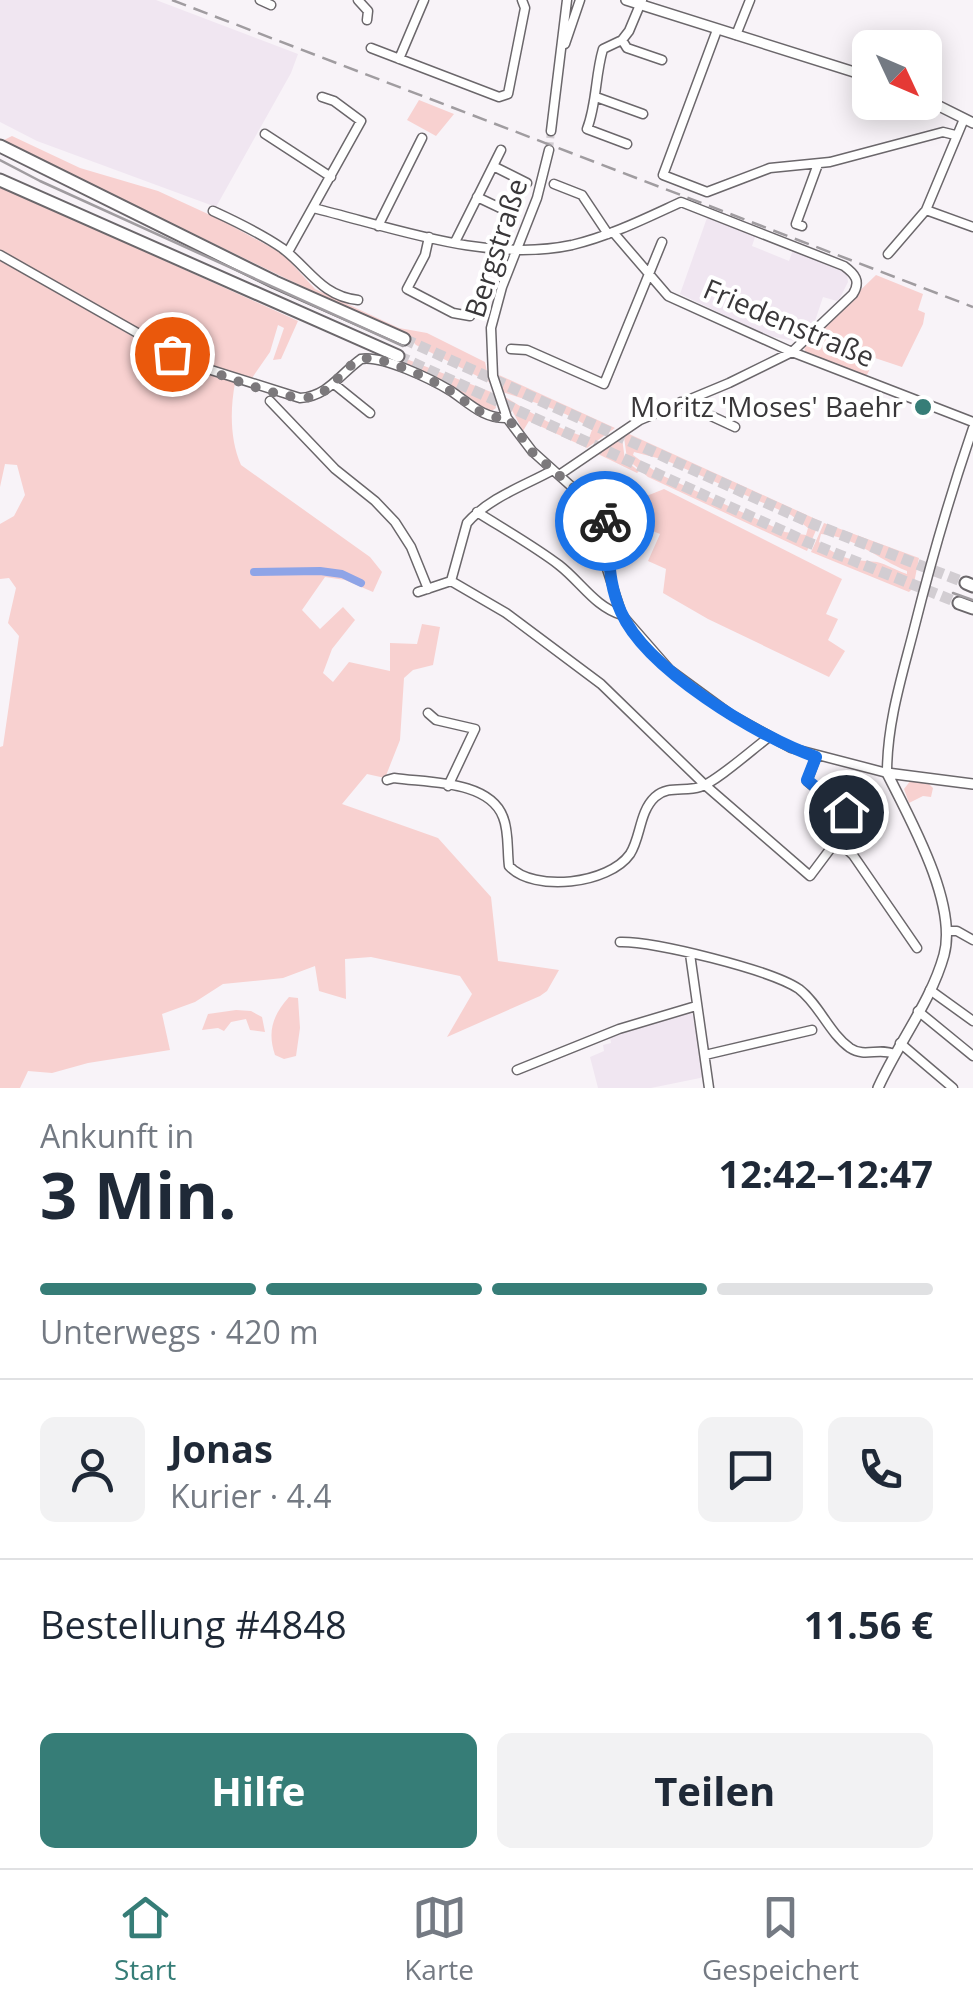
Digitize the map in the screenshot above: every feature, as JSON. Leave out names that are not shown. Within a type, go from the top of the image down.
[{"type":"highway","points":[[5,148],[260,274],[404,339]]},
{"type":"highway","points":[[0,180],[398,356]]},
{"type":"highway","points":[[959,603],[973,608]]},
{"type":"main road","points":[[626,0],[852,71]]},
{"type":"main road","points":[[942,107],[968,121]]},
{"type":"main road","points":[[887,773],[973,784]]},
{"type":"main road","points":[[878,1088],[930,990],[944,957],[948,931],[915,825],[887,773]]},
{"type":"main road","points":[[900,796],[900,787],[910,775]]},
{"type":"street","points":[[260,0],[271,5]]},
{"type":"street","points":[[358,0],[368,11],[367,20]]},
{"type":"street","points":[[399,59],[424,0]]},
{"type":"street","points":[[371,48],[503,96],[508,94],[525,8],[522,0]]},
{"type":"street","points":[[552,131],[568,0]]},
{"type":"street","points":[[558,62],[580,0]]},
{"type":"street","points":[[736,36],[750,0]]},
{"type":"street","points":[[627,144],[587,129],[602,49],[622,40],[641,3]]},
{"type":"street","points":[[717,30],[663,175],[708,192],[770,168],[818,164],[943,132],[955,136]]},
{"type":"street","points":[[622,40],[628,48],[662,60]]},
{"type":"street","points":[[288,252],[361,121],[322,97]]},
{"type":"street","points":[[596,97],[642,114]]},
{"type":"street","points":[[888,254],[926,210],[955,136],[968,121]]},
{"type":"street","points":[[265,134],[331,176]]},
{"type":"street","points":[[378,226],[422,138]]},
{"type":"street","points":[[455,242],[501,150]]},
{"type":"street","name":"Bergstraße","points":[[549,150],[491,328],[493,376],[508,418],[520,438],[601,513],[608,570],[622,615],[686,683],[769,737],[816,757],[887,773]]},
{"type":"street","points":[[802,226],[796,224],[818,164]]},
{"type":"street","points":[[493,166],[526,184]]},
{"type":"street","name":"Friedenstraße","points":[[554,184],[582,195],[668,296],[792,352],[973,425]]},
{"type":"street","points":[[477,197],[514,216]]},
{"type":"street","points":[[313,208],[429,237],[516,249],[555,248],[610,232],[680,202],[844,266],[854,274],[856,288],[792,352],[640,420],[556,473],[478,512],[467,523],[450,581]]},
{"type":"street","points":[[926,210],[973,228]]},
{"type":"street","points":[[213,211],[288,252],[331,293],[358,300]]},
{"type":"street","points":[[429,237],[425,254],[407,288],[453,313],[470,316]]},
{"type":"street","points":[[511,349],[527,350],[604,384],[662,242]]},
{"type":"street","points":[[0,255],[152,344],[212,372],[300,398],[314,397],[360,359],[377,359],[434,383],[488,417],[508,418]]},
{"type":"street","points":[[334,384],[370,413]]},
{"type":"street","points":[[270,401],[335,469],[376,500],[395,522],[411,547],[423,590],[450,581],[506,612],[600,684],[810,876],[850,818],[807,780],[816,757]]},
{"type":"street","points":[[681,402],[735,427]]},
{"type":"street","points":[[887,773],[888,734],[908,647],[936,536],[969,452],[973,425]]},
{"type":"street","points":[[478,512],[559,564],[590,595],[611,612],[622,615]]},
{"type":"street","points":[[428,713],[436,720],[476,729],[448,786]]},
{"type":"street","points":[[756,746],[760,731]]},
{"type":"street","points":[[388,780],[471,789],[497,806],[506,824],[509,866],[534,881],[553,883],[594,875],[620,864],[631,852],[654,798],[666,790],[705,784],[769,737]]},
{"type":"street","points":[[838,840],[853,855],[916,948]]},
{"type":"street","points":[[948,931],[973,940]]},
{"type":"street","points":[[620,942],[726,962],[798,989],[847,1046],[860,1053],[886,1050],[894,1054]]},
{"type":"street","points":[[690,954],[708,1088]]},
{"type":"street","points":[[930,990],[973,1021]]},
{"type":"street","points":[[517,1070],[619,1029],[696,1006]]},
{"type":"street","points":[[918,1010],[973,1056]]},
{"type":"street","points":[[705,1055],[812,1030]]},
{"type":"street","points":[[965,1049],[973,1037]]},
{"type":"street","points":[[900,1043],[953,1088]]},
{"type":"shaded area","points":[[0,0],[156,0],[298,54],[216,207],[37,141],[0,122]]},
{"type":"shaded area","points":[[419,100],[454,114],[436,136],[407,120]]},
{"type":"shaded area","points":[[12,136],[80,168],[158,191],[221,220],[283,254],[315,289],[399,328],[427,333],[485,362],[489,382],[416,345],[404,332],[2,141]]},
{"type":"shaded area","points":[[0,186],[298,321],[281,359],[273,360],[284,328],[278,325],[270,352],[252,378],[209,368],[167,349],[0,251]]},
{"type":"shaded area","points":[[708,215],[756,234],[752,246],[789,261],[793,250],[840,269],[847,274],[848,282],[840,298],[837,301],[823,297],[815,321],[795,341],[768,336],[680,294]]},
{"type":"shaded area","points":[[0,258],[152,348],[235,383],[232,425],[241,465],[370,557],[382,572],[373,592],[345,580],[325,577],[302,610],[320,629],[343,607],[355,620],[332,649],[323,673],[333,682],[349,662],[390,671],[390,643],[417,644],[422,624],[440,627],[433,665],[413,670],[404,678],[400,740],[385,778],[367,774],[342,804],[438,838],[491,897],[498,961],[559,970],[547,991],[447,1037],[472,994],[460,976],[371,957],[345,959],[346,999],[319,991],[315,966],[283,978],[223,984],[195,1002],[162,1014],[170,1050],[52,1073],[28,1071],[20,1088],[0,1088],[0,747],[19,636],[8,623],[16,588],[9,578],[0,579],[0,524],[14,516],[25,495],[17,465],[5,464],[0,487]]},
{"type":"shaded area","points":[[876,275],[923,294],[918,310],[925,313],[923,324],[902,367],[875,358],[866,377],[805,352],[804,345]]},
{"type":"shaded area","points":[[392,360],[409,360],[491,392],[496,408],[490,412]]},
{"type":"shaded area","points":[[499,375],[615,428],[587,448],[529,421],[523,431],[505,397],[566,430],[589,438],[592,430],[560,412],[503,392]]},
{"type":"shaded area","points":[[627,433],[820,521],[807,551],[648,477],[627,459]],"holes":[[[634,452],[665,460],[791,515],[808,528],[806,535],[785,532],[659,474],[633,455]]]},
{"type":"shaded area","points":[[622,438],[625,460],[637,473],[598,454]]},
{"type":"shaded area","points":[[664,489],[842,579],[826,614],[838,619],[828,640],[845,651],[829,677],[663,593],[666,569],[648,561],[660,534],[620,518],[637,493],[649,495]]},
{"type":"shaded area","points":[[824,523],[919,558],[913,588],[909,592],[811,552]],"holes":[[[821,534],[866,549],[907,574],[877,562],[841,556],[819,542]]]},
{"type":"shaded area","points":[[911,780],[926,781],[933,788],[931,797],[923,796],[909,803],[904,789]]},
{"type":"shaded area","points":[[289,997],[298,998],[300,1028],[296,1056],[284,1059],[275,1055],[272,1031],[275,1017]]},
{"type":"shaded area","points":[[236,1010],[262,1017],[265,1032],[250,1030],[246,1019],[231,1022],[224,1031],[202,1030],[208,1014]]},
{"type":"shaded area","points":[[692,1012],[705,1077],[651,1088],[598,1088],[590,1057],[604,1051],[603,1045],[611,1043],[610,1037]]},
{"type":"waterway","points":[[254,572],[320,571],[342,574],[361,583]]},
{"type":"tunnel","points":[[549,150],[551,131]]},
{"type":"tunnel","points":[[404,339],[813,524],[966,583]]},
{"type":"tunnel","points":[[398,356],[807,542],[959,603]]},
{"type":"tram line","points":[[0,160],[403,346]]},
{"type":"tram line","points":[[953,593],[973,600]]},
{"type":"railway","points":[[172,0],[973,307]]},
{"type":"way so far","points":[[172,354],[212,372],[300,398],[324,392],[360,359],[377,359],[450,391],[488,417],[508,418],[532,452],[588,500],[605,521]]},
{"type":"place","name":"Moritz 'Moses' Baehr","points":[[923,407]]},
{"type":"route","points":[[605,521],[612,586],[622,615],[634,630],[670,670],[702,695],[780,743],[816,757],[807,780],[846,812]]}]
